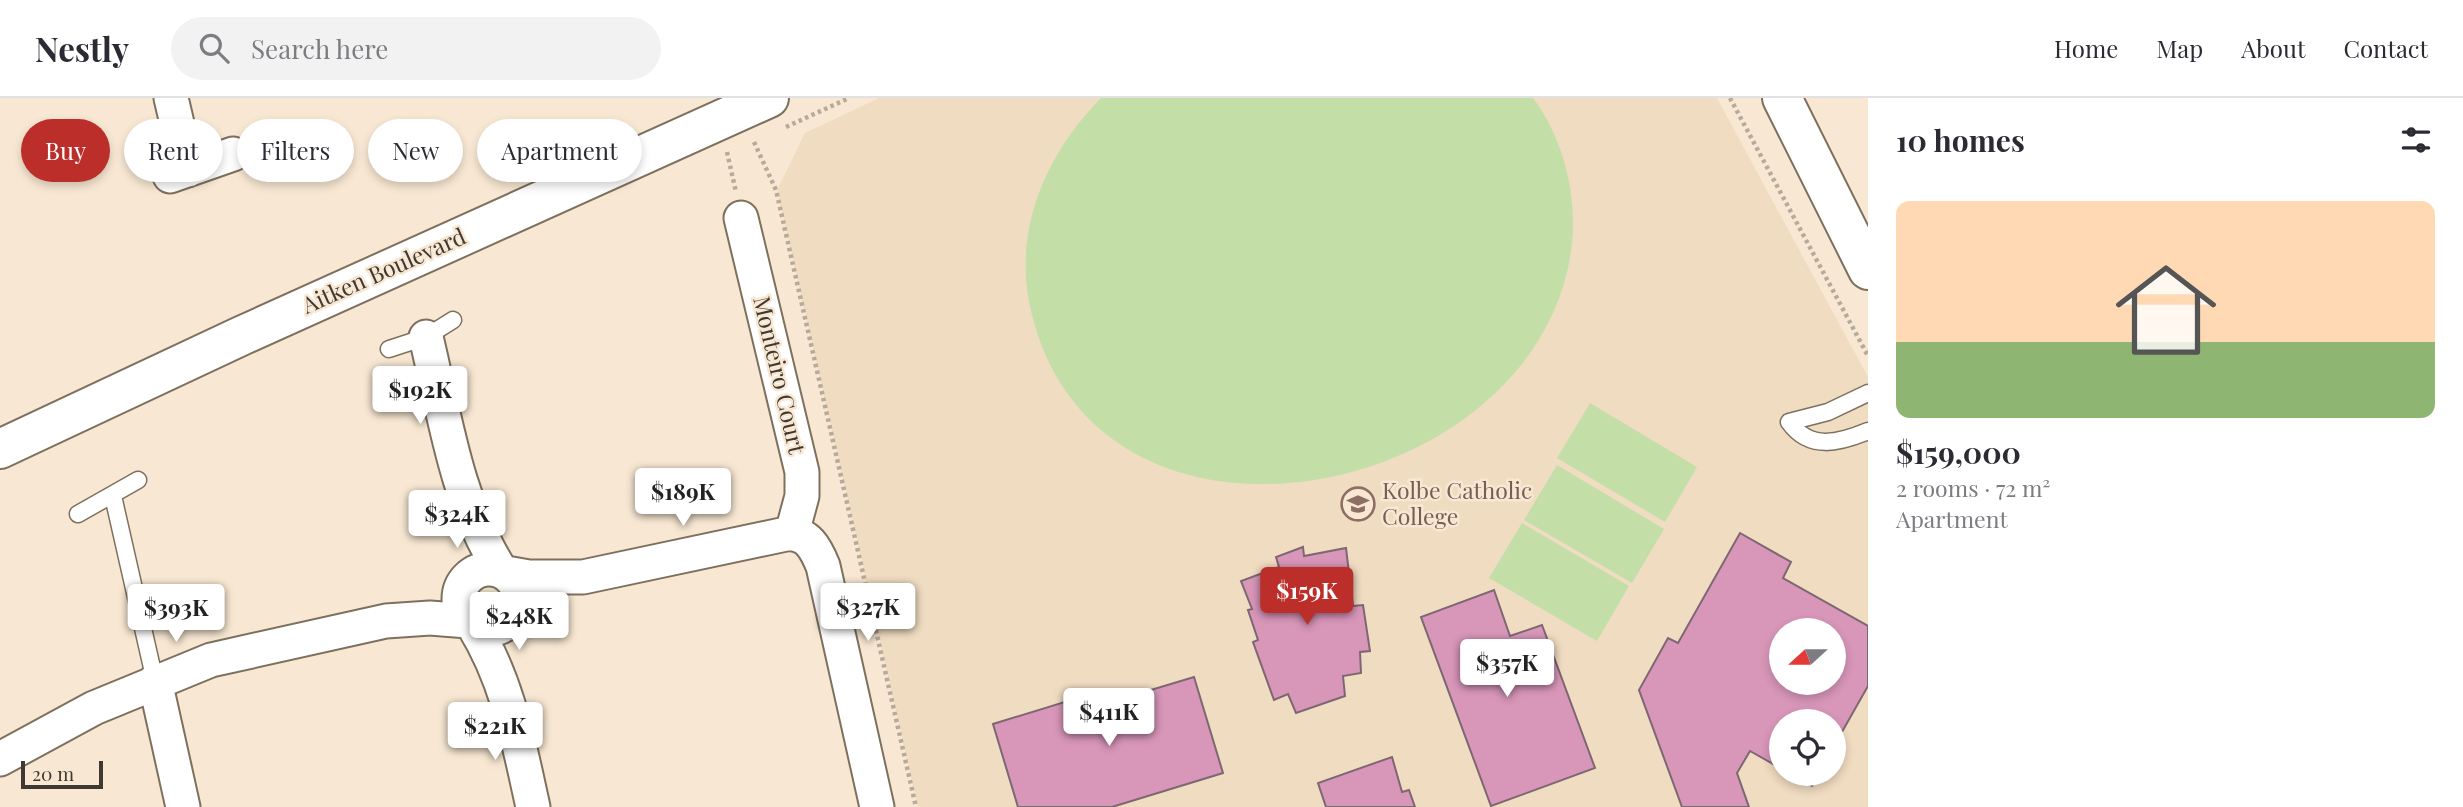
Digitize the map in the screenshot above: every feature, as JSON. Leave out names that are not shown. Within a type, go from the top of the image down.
[{"type":"main road","name":"Aitken Boulevard","points":[[0,449],[241,336],[769,98]]},
{"type":"main road","points":[[1782,98],[1865,258]]},
{"type":"street","points":[[172,98],[179,173],[233,154]]},
{"type":"street","name":"Monteiro Court","points":[[741,218],[802,472],[802,496],[792,533]]},
{"type":"street","points":[[440,328],[466,502],[469,550],[458,603],[490,655],[510,705],[533,807]]},
{"type":"street","points":[[466,502],[480,535],[504,572],[513,580],[520,599],[512,619],[510,705]]},
{"type":"street","points":[[0,759],[94,708],[211,660],[386,621],[430,618],[471,623],[492,629],[512,619],[546,593],[583,577],[792,533],[807,538],[816,548],[823,566],[877,807]]},
{"type":"street","points":[[386,621],[444,595],[482,569],[530,576],[583,577]]},
{"type":"street","points":[[155,681],[183,807]]},
{"type":"lane","points":[[389,349],[440,328]]},
{"type":"lane","points":[[1868,393],[1828,412],[1789,422],[1798,433],[1819,442],[1840,441],[1868,431]]},
{"type":"lane","points":[[78,514],[138,481]]},
{"type":"lane","points":[[113,496],[155,681]]},
{"type":"path","points":[[1730,98],[1868,356]]},
{"type":"path","points":[[720,121],[741,218]]},
{"type":"path","points":[[754,142],[776,190],[916,807]]},
{"type":"shaded area","name":"Kolbe Catholic College","points":[[879,98],[1717,98],[1868,377],[1868,807],[918,807],[777,190],[805,133]]},
{"type":"green space","points":[[1101,98],[1533,98],[1560,148],[1570,186],[1573,224],[1572,243],[1544,332],[1486,402],[1407,452],[1317,480],[1226,482],[1142,457],[1074,402],[1032,315],[1027,285],[1026,255],[1037,198],[1063,145]]},
{"type":"green space","points":[[1590,403],[1697,467],[1665,522],[1557,458]]},
{"type":"green space","points":[[1557,465],[1664,529],[1632,583],[1524,520]]},
{"type":"green space","points":[[1522,523],[1629,586],[1597,641],[1489,578]]},
{"type":"building","points":[[1740,533],[1791,562],[1783,578],[1868,626],[1868,686],[1846,725],[1846,709],[1769,709],[1769,762],[1750,751],[1737,773],[1749,807],[1682,807],[1639,690],[1668,638],[1678,643]]},
{"type":"building","points":[[1303,547],[1304,556],[1346,548],[1353,606],[1363,605],[1370,651],[1360,652],[1361,673],[1343,676],[1345,696],[1296,713],[1288,694],[1274,700],[1253,642],[1258,640],[1248,610],[1252,609],[1241,581],[1279,567],[1276,557]]},
{"type":"building","points":[[1494,590],[1510,636],[1542,625],[1595,768],[1491,806],[1421,617]]},
{"type":"building","points":[[1194,677],[1223,773],[1112,807],[1018,807],[993,724],[1107,689],[1111,702]]},
{"type":"building","points":[[1392,757],[1402,792],[1409,790],[1415,807],[1326,807],[1318,783]]},
{"type":"place","name":"Kolbe Catholic College","points":[[1358,504]]}]
